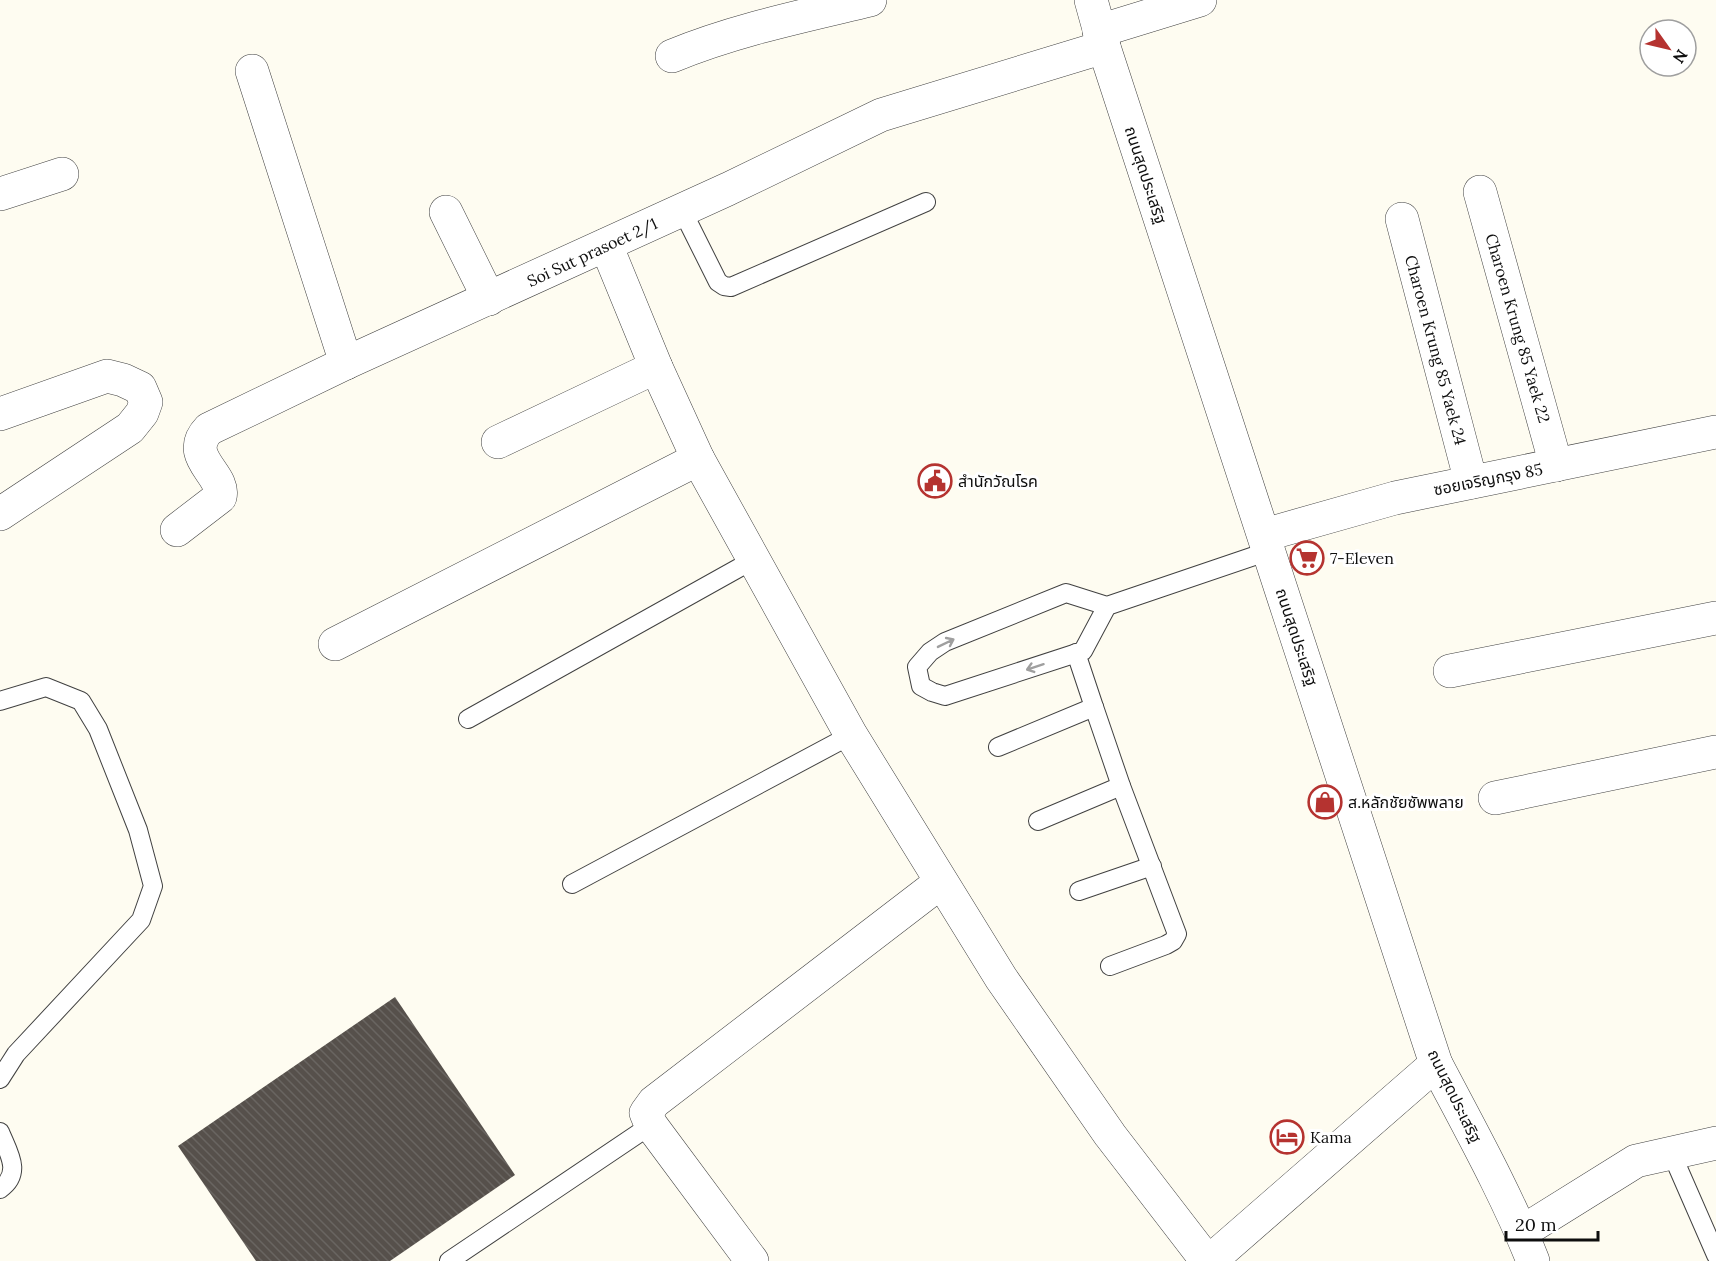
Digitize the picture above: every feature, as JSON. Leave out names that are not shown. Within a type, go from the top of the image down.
[{"type":"street","points":[[672,56],[759,27],[870,0]]},
{"type":"street","name":"Soi Sut prasoet 2/1","points":[[177,530],[220,497],[220,485],[209,470],[200,448],[201,440],[209,429],[346,363],[682,210],[881,116],[1098,26],[1200,0]]},
{"type":"street","name":"ถนนสุดประเสริฐ","points":[[1098,26],[1436,1064],[1527,1247]]},
{"type":"street","points":[[252,71],[346,363]]},
{"type":"street","points":[[0,194],[62,174]]},
{"type":"street","name":"Charoen Krung 85 Yaek 22","points":[[1480,192],[1556,465]]},
{"type":"street","points":[[446,212],[489,298]]},
{"type":"street","name":"Charoen Krung 85 Yaek 24","points":[[1402,219],[1471,482]]},
{"type":"street","points":[[606,245],[656,367],[698,459],[851,735],[1001,978],[1110,1135],[1208,1261],[1436,1064]]},
{"type":"street","points":[[498,442],[656,367]]},
{"type":"street","points":[[0,414],[107,376],[140,388],[146,402],[142,413],[130,428],[0,514]]},
{"type":"street","name":"ซอยเจริญกรุง 85","points":[[1266,543],[1395,498],[1716,432]]},
{"type":"street","points":[[335,644],[698,459]]},
{"type":"street","points":[[1449,671],[1716,618]]},
{"type":"street","points":[[1495,798],[1716,752]]},
{"type":"street","points":[[752,1261],[651,1125],[646,1113],[654,1102],[941,882]]},
{"type":"street","points":[[1527,1247],[1636,1161],[1716,1143]]},
{"type":"lane","points":[[682,210],[718,282],[731,287],[926,202]]},
{"type":"lane","points":[[1107,606],[1083,651],[945,696],[932,693],[921,686],[917,667],[930,652],[945,642],[1066,593],[1107,606],[1266,543]]},
{"type":"lane","points":[[468,719],[753,560]]},
{"type":"lane","points":[[1076,653],[1121,786],[1177,934],[1173,941],[1166,945],[1110,966]]},
{"type":"lane","points":[[0,701],[46,687],[81,701],[98,729],[134,820],[153,886],[141,920],[16,1054],[0,1079]]},
{"type":"lane","points":[[998,747],[1094,707]]},
{"type":"lane","points":[[572,884],[851,735]]},
{"type":"lane","points":[[1038,821],[1121,786]]},
{"type":"lane","points":[[1079,891],[1152,866]]},
{"type":"lane","points":[[449,1261],[651,1125]]},
{"type":"lane","points":[[0,1132],[14,1166],[8,1183],[0,1189]]},
{"type":"lane","points":[[1671,1152],[1716,1255]]},
{"type":"building","points":[[395,997],[515,1175],[390,1261],[256,1261],[178,1146]]},
{"type":"place","name":"สำนักวัณโรค","points":[[935,481]]},
{"type":"place","name":"7-Eleven","points":[[1307,558]]},
{"type":"place","name":"ส.หลักชัยซัพพลาย","points":[[1325,802]]},
{"type":"place","name":"Kama","points":[[1287,1137]]}]
